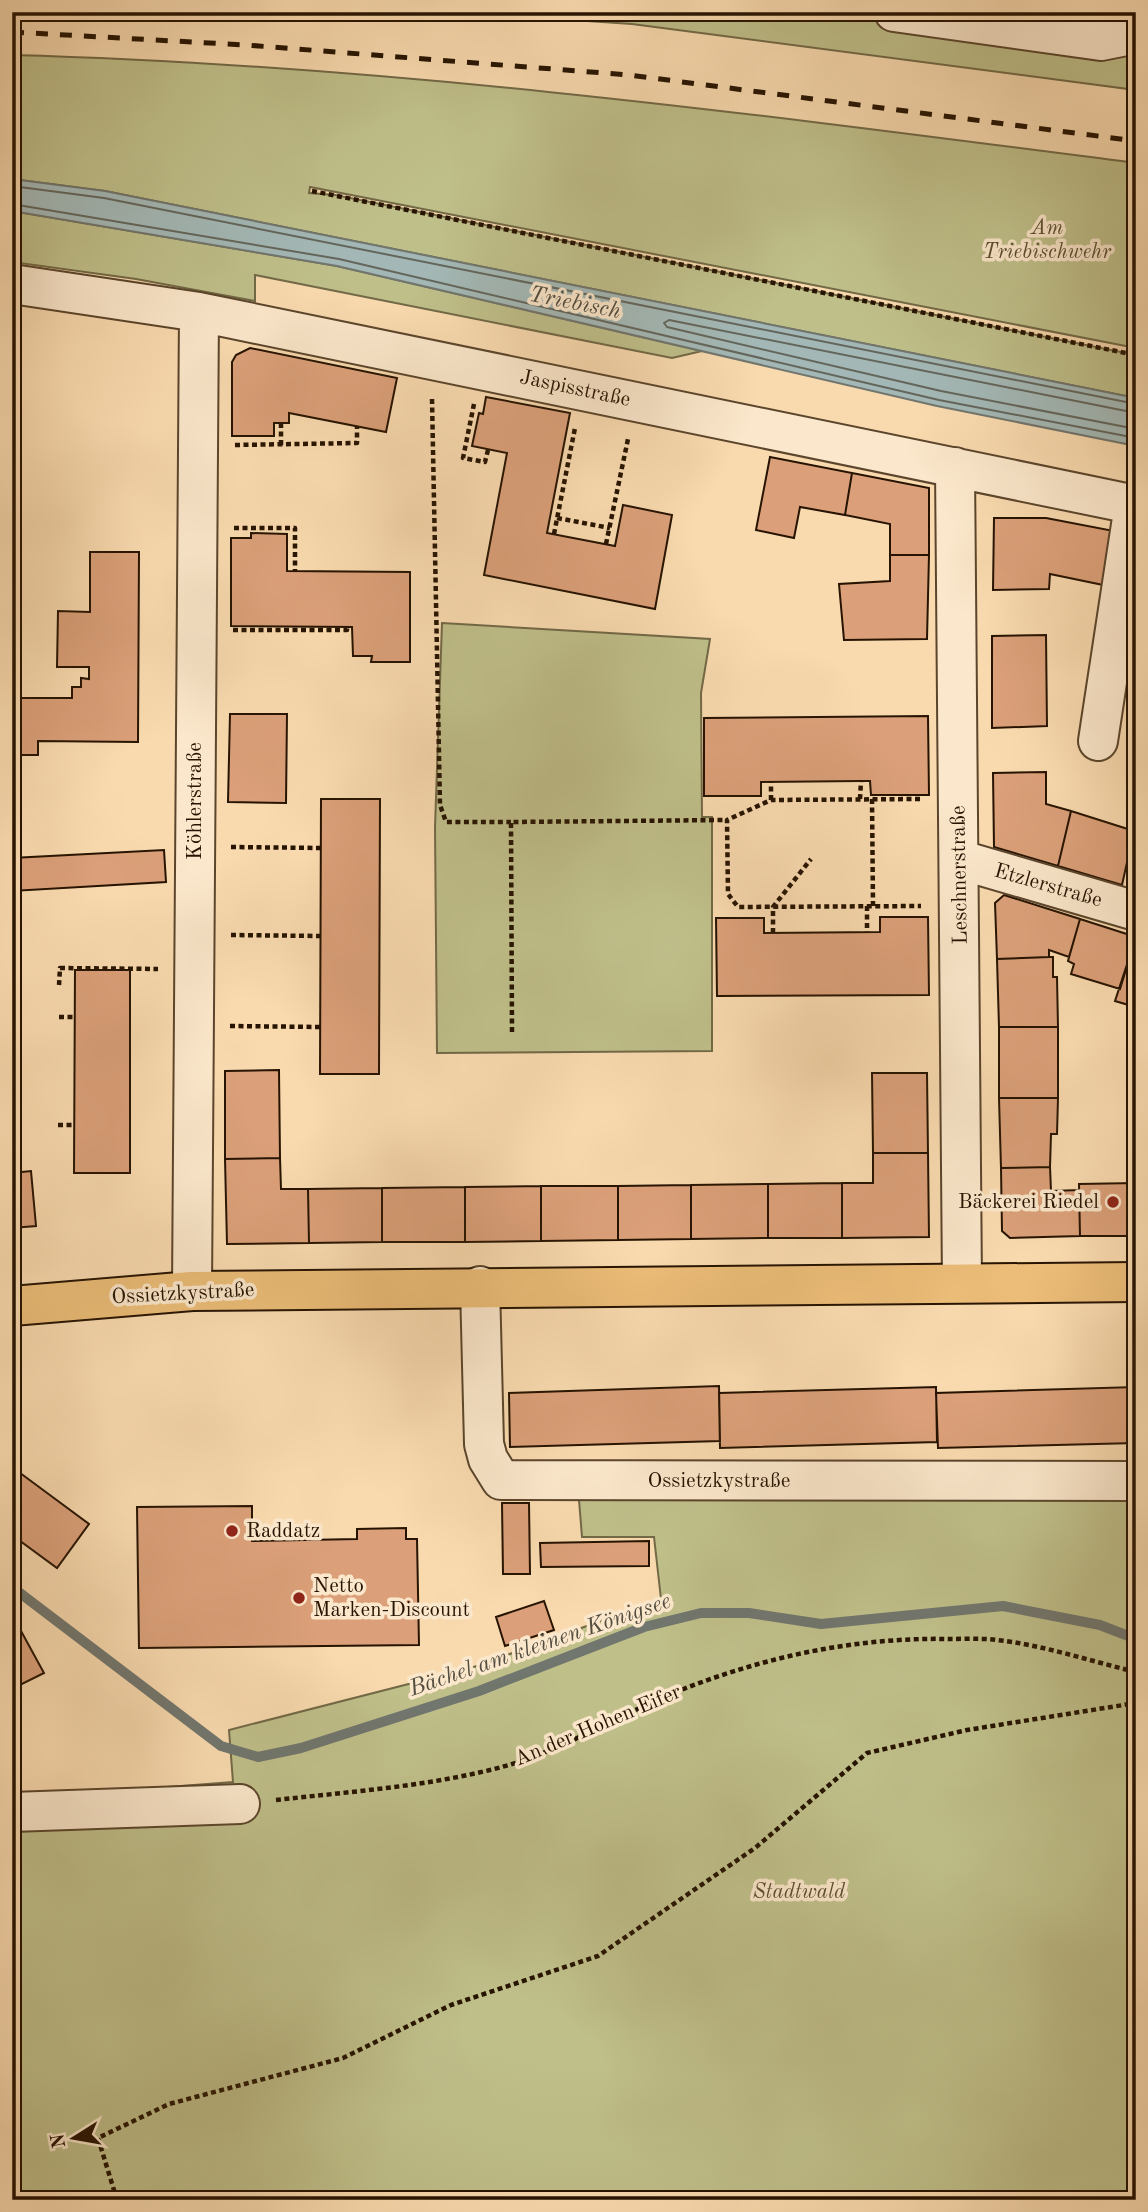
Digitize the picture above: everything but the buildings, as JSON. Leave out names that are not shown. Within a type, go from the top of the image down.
[{"type":"main road","name":"Ossietzkystraße","points":[[12,1306],[192,1291],[480,1286],[1136,1282]]},
{"type":"street","points":[[894,12],[1101,41],[1136,34]]},
{"type":"street","name":"Jaspisstraße","points":[[12,284],[198,312],[1135,505]]},
{"type":"street","name":"Köhlerstraße","points":[[192,1291],[198,312]]},
{"type":"street","name":"Leschnerstraße","points":[[955,467],[961,860],[962,1283]]},
{"type":"street","points":[[1098,741],[1135,505]]},
{"type":"street","name":"Etzlerstraße","points":[[961,860],[1136,911]]},
{"type":"street","name":"Ossietzkystraße","points":[[480,1286],[484,1444],[488,1459],[501,1480],[1136,1481]]},
{"type":"street","points":[[12,1812],[240,1804]]},
{"type":"path","points":[[312,191],[1136,355]]},
{"type":"path","points":[[431,359],[440,805],[446,822],[727,820],[771,800],[960,798]]},
{"type":"path","points":[[481,370],[463,458],[485,462],[488,450]]},
{"type":"path","points":[[554,534],[582,390]]},
{"type":"path","points":[[606,544],[635,401]]},
{"type":"path","points":[[281,424],[281,445]]},
{"type":"path","points":[[198,446],[357,443],[357,426]]},
{"type":"path","points":[[557,518],[610,528]]},
{"type":"path","points":[[197,528],[295,528],[295,571]]},
{"type":"path","points":[[196,630],[347,630],[347,627]]},
{"type":"path","points":[[771,781],[771,800]]},
{"type":"path","points":[[860,799],[861,781]]},
{"type":"path","points":[[872,799],[873,906]]},
{"type":"path","points":[[727,820],[728,894],[737,907],[961,905]]},
{"type":"path","points":[[511,821],[512,1032]]},
{"type":"path","points":[[195,847],[321,848]]},
{"type":"path","points":[[773,933],[773,906],[811,859]]},
{"type":"path","points":[[867,906],[867,932]]},
{"type":"path","points":[[59,985],[60,968],[321,936]]},
{"type":"path","points":[[60,1017],[75,1017]]},
{"type":"path","points":[[193,1026],[320,1027]]},
{"type":"path","points":[[58,1125],[75,1125]]},
{"type":"path","name":"An der Hohen Eifer","points":[[240,1804],[413,1784],[492,1770],[600,1730],[670,1695],[752,1667],[820,1648],[908,1638],[996,1640],[1136,1672]]},
{"type":"path","points":[[117,2200],[98,2138],[169,2104],[343,2058],[450,2005],[598,1956],[755,1847],[867,1753],[967,1730],[1136,1703]]},
{"type":"green space","points":[[450,12],[894,12],[1136,39],[1136,90],[632,24]]},
{"type":"green space","points":[[989,12],[1124,12],[1124,20],[1104,23]]},
{"type":"green space","name":"Am Triebischwehr","points":[[12,55],[294,69],[435,81],[716,110],[1136,163],[1136,348],[310,187],[309,193],[335,195],[1136,355],[1136,398],[105,191],[12,179]]},
{"type":"green space","points":[[12,211],[337,266],[702,351],[672,358],[255,275],[255,301],[136,279],[12,262]]},
{"type":"green space","points":[[442,623],[710,639],[701,693],[702,817],[712,817],[712,1051],[437,1053],[435,827]]},
{"type":"green space","name":"Stadtwald","points":[[1136,1498],[1136,2200],[12,2200],[12,1799],[233,1782],[229,1730],[471,1668],[661,1599],[654,1537],[582,1537],[579,1500]]},
{"type":"water","name":"Triebisch","points":[[12,179],[105,191],[1136,398],[1136,446],[937,406],[337,266],[12,211]]},
{"type":"waterway","name":"Bächel am kleinen Königsee","points":[[12,1587],[221,1746],[258,1757],[301,1748],[479,1691],[644,1627],[701,1613],[749,1613],[821,1624],[1003,1606],[1100,1625],[1136,1639]]},
{"type":"railway","points":[[12,32],[246,45],[629,75],[1136,141]]},
{"type":"place","name":"Bäckerei Riedel","points":[[1113,1202]]},
{"type":"place","name":"Raddatz","points":[[232,1531]]},
{"type":"place","name":"Netto Marken-Discount","points":[[299,1598]]}]
